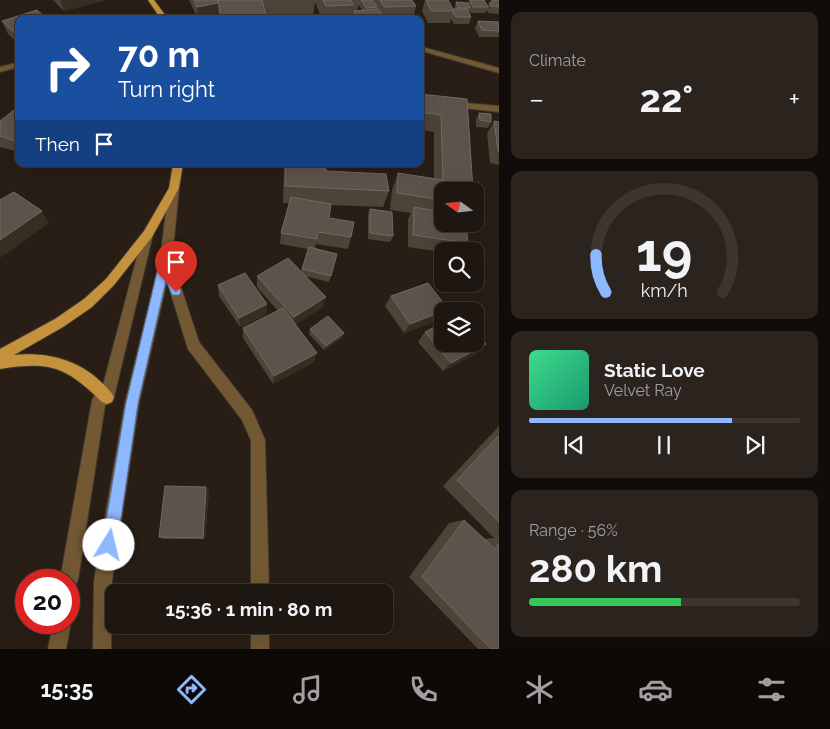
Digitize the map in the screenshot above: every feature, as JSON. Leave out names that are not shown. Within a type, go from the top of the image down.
[{"type":"main road","points":[[151,0],[160,15]]},
{"type":"main road","points":[[0,356],[59,323],[88,304],[110,282],[148,234],[174,188],[178,167]]},
{"type":"main road","points":[[0,363],[19,360],[41,360],[63,366],[81,373],[107,397]]},
{"type":"street","points":[[425,49],[499,71]]},
{"type":"street","points":[[0,70],[15,65]]},
{"type":"street","points":[[424,101],[499,110]]},
{"type":"street","points":[[102,649],[104,581],[132,403],[166,260],[174,188]]},
{"type":"street","points":[[71,569],[99,401],[107,397],[148,234]]},
{"type":"street","points":[[166,260],[193,345],[247,415],[258,440],[260,584]]},
{"type":"street","points":[[57,649],[60,634]]},
{"type":"street","points":[[260,634],[260,649]]},
{"type":"building","points":[[194,0],[218,0],[218,3],[197,7]]},
{"type":"building","points":[[218,0],[262,0],[266,15],[220,15]]},
{"type":"building","points":[[323,0],[351,0],[353,5],[326,6]]},
{"type":"building","points":[[361,0],[372,0],[377,7],[366,8]]},
{"type":"building","points":[[380,0],[412,0],[416,6],[384,7]]},
{"type":"building","points":[[426,0],[448,0],[454,11],[431,11]]},
{"type":"building","points":[[470,0],[484,0],[488,7],[473,7]]},
{"type":"building","points":[[499,0],[499,7],[491,6],[489,3],[492,3],[491,1]]},
{"type":"building","points":[[456,2],[468,3],[470,8],[458,8]]},
{"type":"building","points":[[378,9],[382,15],[356,15],[354,11]]},
{"type":"building","points":[[453,9],[467,9],[471,17],[456,17]]},
{"type":"building","points":[[37,10],[43,15],[21,15]]},
{"type":"building","points":[[15,17],[15,33],[2,21]]},
{"type":"building","points":[[478,21],[498,22],[499,31],[482,30]]},
{"type":"building","points":[[424,94],[467,99],[472,182],[434,182],[434,199],[397,193],[398,173],[443,180],[441,115],[424,113]]},
{"type":"building","points":[[15,110],[15,141],[0,136],[0,121]]},
{"type":"building","points":[[479,113],[491,114],[491,122],[480,120]]},
{"type":"building","points":[[494,121],[499,122],[499,151],[498,151]]},
{"type":"building","points":[[286,167],[325,167],[326,171],[386,174],[389,191],[285,186]]},
{"type":"building","points":[[14,192],[42,211],[0,240],[0,200]]},
{"type":"building","points":[[291,197],[331,204],[329,218],[354,222],[351,237],[318,232],[317,239],[281,233]]},
{"type":"building","points":[[414,207],[434,211],[434,232],[467,232],[468,242],[461,242],[413,235]]},
{"type":"building","points":[[370,209],[392,212],[393,236],[370,233]]},
{"type":"building","points":[[309,247],[337,254],[331,276],[302,269]]},
{"type":"building","points":[[288,258],[326,297],[294,317],[257,276]]},
{"type":"building","points":[[245,273],[267,304],[239,318],[218,285]]},
{"type":"building","points":[[428,283],[443,302],[434,302],[434,315],[410,324],[391,296]]},
{"type":"building","points":[[283,308],[317,353],[274,376],[243,328]]},
{"type":"building","points":[[328,316],[344,333],[326,346],[310,329]]},
{"type":"building","points":[[434,327],[434,343],[425,332]]},
{"type":"building","points":[[442,352],[471,352],[451,363]]},
{"type":"building","points":[[499,435],[499,522],[457,480]]},
{"type":"building","points":[[165,486],[206,487],[203,538],[159,537]]},
{"type":"building","points":[[464,520],[495,549],[499,543],[499,649],[491,649],[422,577]]},
{"type":"route","points":[[109,545],[132,403],[166,260],[176,292]]}]
